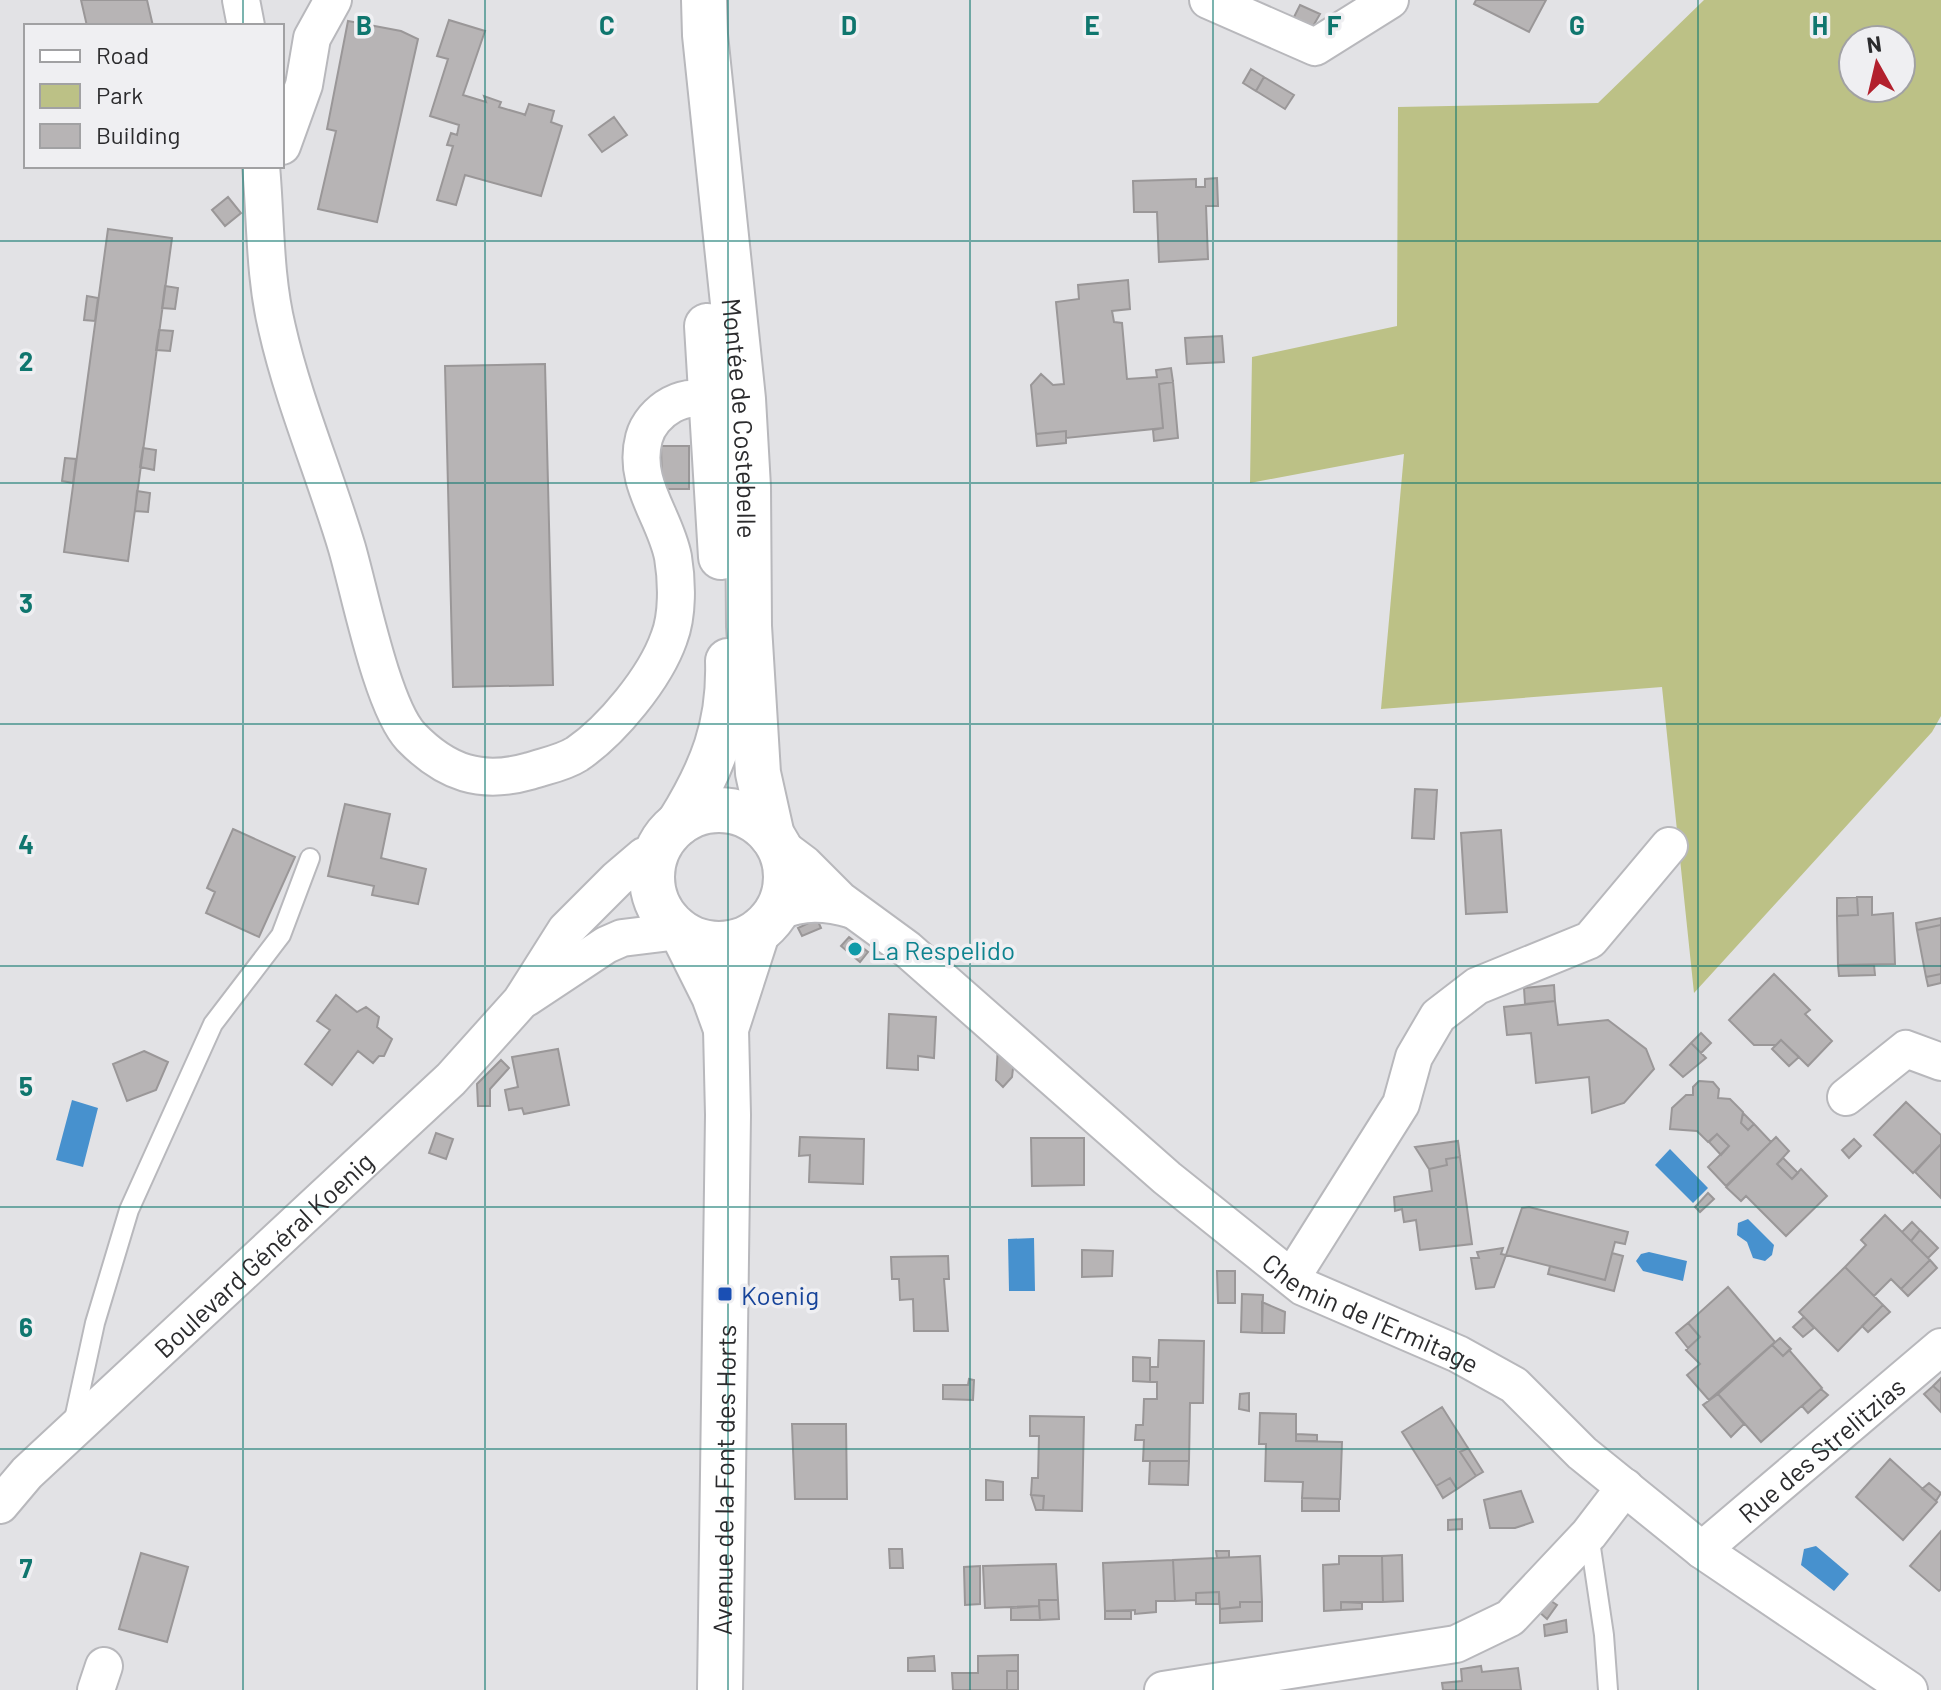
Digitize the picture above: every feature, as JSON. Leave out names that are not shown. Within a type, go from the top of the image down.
[{"type":"main road","name":"Montée de Costebelle","points":[[668,838],[702,787],[718,747],[729,690],[687,0]]},
{"type":"main road","name":"Montée de Costebelle","points":[[704,0],[743,399],[758,773],[774,840]]},
{"type":"main road","points":[[711,811],[728,811],[745,815],[760,824],[774,840],[783,856],[786,885],[767,922],[728,944],[698,941],[681,933],[668,921],[654,896],[653,867],[668,838],[711,811]]},
{"type":"main road","name":"Avenue de la Font des Horts","points":[[726,1029],[767,922]]},
{"type":"main road","name":"Avenue de la Font des Horts","points":[[681,933],[714,996],[726,1029],[728,1115],[720,1690]]},
{"type":"street","points":[[241,0],[246,24]]},
{"type":"street","points":[[284,140],[304,85],[312,38],[333,0]]},
{"type":"street","points":[[1208,0],[1315,47],[1390,0]]},
{"type":"street","points":[[267,176],[264,251],[276,326],[295,395],[346,546],[388,692],[409,735],[436,758],[462,774],[490,777],[519,774],[575,755],[617,719],[637,694],[669,638],[674,614],[673,558],[666,534],[645,488],[642,465],[644,436],[654,419],[670,404],[690,399],[711,404],[728,422],[733,443],[737,514],[747,544]]},
{"type":"street","name":"Boulevard Général Koenig","points":[[0,1505],[27,1473],[451,1079],[521,1001],[566,930],[617,879],[668,838]]},
{"type":"street","name":"Chemin de l'Ermitage","points":[[774,840],[853,910],[907,949],[1167,1178],[1303,1287],[1458,1354],[1514,1385],[1582,1453],[1702,1550],[1909,1690]]},
{"type":"street","points":[[1292,1277],[1401,1104],[1414,1057],[1438,1016],[1477,986],[1590,940],[1669,846]]},
{"type":"street","name":"Chemin de l'Ermitage","points":[[767,922],[807,902],[834,904],[853,910]]},
{"type":"street","name":"Boulevard Général Koenig","points":[[521,1001],[606,945],[622,938],[681,933]]},
{"type":"street","points":[[1846,1097],[1906,1049],[1941,1062]]},
{"type":"street","name":"Rue des Strelitzias","points":[[1702,1550],[1941,1347]]},
{"type":"street","points":[[1163,1690],[1456,1644],[1510,1618],[1589,1534],[1625,1487]]},
{"type":"lane","points":[[72,1431],[95,1323],[129,1210],[213,1024],[281,935],[310,858]]},
{"type":"lane","points":[[1589,1534],[1604,1635],[1608,1690]]},
{"type":"green space","points":[[1704,0],[1941,0],[1941,716],[1932,732],[1694,993],[1662,687],[1381,709],[1404,454],[1250,483],[1252,357],[1397,326],[1398,107],[1598,103]]},
{"type":"water","points":[[72,1100],[98,1108],[83,1167],[56,1160]]},
{"type":"water","points":[[1670,1149],[1708,1188],[1693,1203],[1655,1165]]},
{"type":"water","points":[[1748,1219],[1774,1245],[1772,1255],[1765,1261],[1753,1258],[1747,1242],[1737,1235],[1738,1223]]},
{"type":"water","points":[[1034,1238],[1035,1291],[1009,1291],[1008,1239]]},
{"type":"water","points":[[1649,1252],[1687,1261],[1683,1281],[1643,1271],[1636,1261],[1641,1254]]},
{"type":"water","points":[[1816,1546],[1849,1574],[1834,1591],[1801,1565],[1804,1549]]},
{"type":"building","points":[[81,0],[147,0],[153,24],[87,24]]},
{"type":"building","points":[[1476,0],[1546,0],[1529,32],[1474,4]]},
{"type":"building","points":[[1300,5],[1320,14],[1312,28],[1293,19]]},
{"type":"building","points":[[449,20],[485,31],[463,95],[486,102],[484,96],[501,102],[499,107],[525,115],[529,104],[554,111],[551,122],[562,126],[541,196],[465,175],[456,205],[437,200],[453,146],[447,145],[451,133],[457,135],[459,125],[430,116],[448,59],[437,56]]},
{"type":"building","points":[[348,21],[401,31],[418,39],[377,222],[318,209],[336,131],[327,129]]},
{"type":"building","points":[[1251,69],[1264,77],[1256,91],[1243,83]]},
{"type":"building","points":[[1264,77],[1294,95],[1285,109],[1256,91]]},
{"type":"building","points":[[614,117],[627,135],[602,152],[589,135]]},
{"type":"building","points":[[1217,178],[1218,206],[1206,206],[1208,259],[1159,262],[1157,212],[1134,212],[1133,181],[1196,179],[1196,187],[1205,187],[1205,179]]},
{"type":"building","points":[[228,197],[241,213],[225,226],[212,210]]},
{"type":"building","points":[[108,229],[172,238],[128,561],[64,552]]},
{"type":"building","points":[[1128,280],[1130,309],[1112,311],[1114,322],[1122,323],[1127,379],[1157,377],[1156,370],[1171,368],[1173,382],[1159,384],[1163,428],[1066,438],[1066,431],[1036,434],[1031,385],[1041,374],[1053,385],[1064,384],[1056,302],[1079,299],[1078,285]]},
{"type":"building","points":[[165,286],[178,288],[175,309],[162,308]]},
{"type":"building","points":[[87,296],[98,298],[95,321],[84,320]]},
{"type":"building","points":[[159,330],[173,331],[170,351],[156,350]]},
{"type":"building","points":[[1222,336],[1224,362],[1187,364],[1185,338]]},
{"type":"building","points":[[545,364],[553,685],[453,687],[445,366]]},
{"type":"building","points":[[1173,382],[1178,438],[1154,441],[1153,430],[1163,428],[1159,384]]},
{"type":"building","points":[[1066,431],[1066,443],[1037,446],[1036,434]]},
{"type":"building","points":[[661,446],[689,446],[689,489],[662,489]]},
{"type":"building","points":[[143,448],[156,450],[154,470],[140,467]]},
{"type":"building","points":[[65,458],[76,459],[73,483],[62,481]]},
{"type":"building","points":[[137,491],[150,493],[148,512],[135,511]]},
{"type":"building","points":[[1415,789],[1437,790],[1434,839],[1412,838]]},
{"type":"building","points":[[345,804],[390,814],[381,858],[426,869],[418,904],[372,895],[374,886],[328,876]]},
{"type":"building","points":[[233,829],[295,857],[259,937],[206,913],[215,892],[207,888]]},
{"type":"building","points":[[1501,830],[1507,912],[1466,914],[1461,833]]},
{"type":"building","points":[[1857,897],[1858,915],[1837,916],[1837,898]]},
{"type":"building","points":[[1857,897],[1872,897],[1872,915],[1893,913],[1895,964],[1838,965],[1837,916],[1858,915]]},
{"type":"building","points":[[1941,918],[1941,925],[1917,930],[1916,923]]},
{"type":"building","points":[[817,919],[821,928],[802,936],[798,928]]},
{"type":"building","points":[[1941,925],[1941,974],[1926,977],[1917,930]]},
{"type":"building","name":"La Respelido","points":[[849,937],[868,952],[860,962],[841,946]]},
{"type":"building","points":[[1838,965],[1874,965],[1875,975],[1839,976]]},
{"type":"building","points":[[1774,974],[1810,1010],[1805,1014],[1832,1041],[1808,1066],[1781,1040],[1776,1045],[1754,1045],[1729,1020]]},
{"type":"building","points":[[1941,974],[1941,983],[1928,986],[1926,977]]},
{"type":"building","points":[[1554,985],[1555,1001],[1525,1004],[1524,988]]},
{"type":"building","points":[[336,995],[357,1012],[366,1007],[379,1017],[377,1027],[392,1039],[384,1056],[379,1056],[373,1063],[358,1051],[332,1085],[305,1064],[330,1030],[317,1021]]},
{"type":"building","points":[[1555,1001],[1558,1025],[1608,1020],[1646,1049],[1654,1069],[1624,1103],[1592,1113],[1589,1077],[1536,1083],[1531,1033],[1507,1035],[1504,1007]]},
{"type":"building","points":[[889,1014],[936,1017],[934,1058],[918,1056],[918,1070],[887,1068]]},
{"type":"building","points":[[1701,1033],[1711,1043],[1701,1053],[1691,1043]]},
{"type":"building","points":[[1781,1040],[1799,1057],[1789,1066],[1772,1049]]},
{"type":"building","points":[[1691,1043],[1706,1058],[1683,1077],[1670,1065]]},
{"type":"building","points":[[998,1046],[1014,1060],[1012,1077],[1003,1087],[996,1080]]},
{"type":"building","points":[[558,1049],[569,1105],[524,1114],[522,1108],[509,1110],[505,1090],[518,1087],[512,1057]]},
{"type":"building","points":[[144,1051],[168,1062],[156,1090],[127,1101],[113,1064]]},
{"type":"building","points":[[501,1060],[509,1068],[490,1089],[490,1106],[478,1106],[477,1084]]},
{"type":"building","points":[[1699,1081],[1713,1082],[1719,1089],[1718,1098],[1730,1099],[1743,1112],[1741,1123],[1748,1130],[1754,1124],[1771,1142],[1726,1186],[1708,1167],[1729,1146],[1717,1134],[1708,1142],[1697,1131],[1670,1129],[1672,1108],[1686,1095],[1693,1095],[1693,1087]]},
{"type":"building","points":[[1906,1102],[1941,1135],[1941,1144],[1913,1173],[1874,1135]]},
{"type":"building","points":[[1743,1113],[1754,1124],[1748,1130],[1741,1123]]},
{"type":"building","points":[[436,1133],[453,1139],[446,1159],[429,1153]]},
{"type":"building","points":[[1717,1134],[1729,1146],[1721,1155],[1709,1142]]},
{"type":"building","points":[[800,1137],[864,1139],[863,1184],[809,1182],[810,1155],[799,1156]]},
{"type":"building","points":[[1776,1137],[1789,1151],[1777,1164],[1792,1179],[1801,1169],[1827,1196],[1786,1236],[1746,1196],[1741,1201],[1726,1187]]},
{"type":"building","points":[[1031,1138],[1084,1138],[1084,1185],[1032,1186]]},
{"type":"building","points":[[1854,1139],[1861,1146],[1849,1158],[1842,1150]]},
{"type":"building","points":[[1458,1141],[1460,1157],[1446,1159],[1447,1165],[1429,1169],[1415,1147]]},
{"type":"building","points":[[1941,1144],[1941,1198],[1915,1172]]},
{"type":"building","points":[[1460,1157],[1472,1244],[1420,1250],[1416,1220],[1404,1222],[1402,1209],[1395,1211],[1394,1197],[1432,1191],[1429,1169],[1447,1165],[1446,1159]]},
{"type":"building","points":[[1783,1158],[1798,1173],[1792,1179],[1777,1164]]},
{"type":"building","points":[[1708,1193],[1714,1199],[1700,1212],[1695,1207]]},
{"type":"building","points":[[1529,1207],[1628,1232],[1625,1244],[1615,1242],[1605,1280],[1506,1255],[1522,1208]]},
{"type":"building","points":[[1885,1215],[1930,1260],[1901,1289],[1891,1279],[1874,1296],[1845,1267],[1866,1245],[1861,1240]]},
{"type":"building","points":[[1912,1222],[1920,1230],[1911,1241],[1902,1232]]},
{"type":"building","points":[[1920,1230],[1938,1248],[1928,1258],[1911,1241]]},
{"type":"building","points":[[1503,1248],[1501,1254],[1506,1255],[1494,1287],[1476,1289],[1471,1258],[1479,1258],[1477,1252]]},
{"type":"building","points":[[1082,1250],[1113,1251],[1112,1276],[1082,1277]]},
{"type":"building","points":[[1612,1253],[1623,1256],[1614,1291],[1548,1274],[1550,1266],[1605,1280]]},
{"type":"building","points":[[948,1256],[949,1279],[944,1279],[948,1331],[914,1331],[913,1299],[900,1300],[899,1279],[892,1279],[891,1257]]},
{"type":"building","points":[[1930,1260],[1937,1268],[1908,1296],[1901,1289]]},
{"type":"building","points":[[1845,1267],[1883,1305],[1838,1351],[1799,1312]]},
{"type":"building","points":[[1217,1271],[1235,1271],[1235,1303],[1218,1303]]},
{"type":"building","points":[[1728,1287],[1775,1342],[1709,1400],[1687,1375],[1700,1364],[1686,1350],[1700,1337],[1688,1323]]},
{"type":"building","points":[[1242,1294],[1263,1295],[1262,1333],[1241,1332]]},
{"type":"building","points":[[1262,1302],[1285,1312],[1284,1333],[1262,1333]]},
{"type":"building","points":[[1883,1305],[1890,1312],[1868,1332],[1862,1326]]},
{"type":"building","points":[[1804,1317],[1814,1328],[1803,1337],[1793,1327]]},
{"type":"building","points":[[1688,1323],[1700,1337],[1688,1348],[1676,1333]]},
{"type":"building","points":[[1780,1338],[1791,1349],[1783,1356],[1772,1345]]},
{"type":"building","points":[[1159,1340],[1204,1341],[1203,1403],[1190,1403],[1189,1461],[1143,1461],[1144,1440],[1135,1440],[1136,1425],[1143,1425],[1144,1399],[1157,1399],[1157,1382],[1150,1382],[1150,1367],[1158,1367]]},
{"type":"building","points":[[1772,1345],[1783,1356],[1789,1350],[1822,1388],[1761,1442],[1718,1394]]},
{"type":"building","points":[[1133,1357],[1150,1358],[1150,1382],[1133,1381]]},
{"type":"building","points":[[1941,1378],[1941,1393],[1933,1386]]},
{"type":"building","points":[[969,1379],[974,1380],[973,1400],[943,1399],[943,1385],[968,1385]]},
{"type":"building","points":[[1933,1386],[1941,1393],[1941,1412],[1924,1394]]},
{"type":"building","points":[[1821,1389],[1828,1395],[1808,1413],[1802,1406]]},
{"type":"building","points":[[1249,1393],[1249,1411],[1239,1409],[1240,1394]]},
{"type":"building","points":[[1718,1394],[1744,1424],[1731,1437],[1703,1405]]},
{"type":"building","points":[[1442,1407],[1468,1448],[1460,1452],[1476,1476],[1457,1489],[1450,1478],[1436,1486],[1402,1432]]},
{"type":"building","points":[[1260,1413],[1296,1414],[1296,1441],[1342,1442],[1340,1499],[1302,1498],[1303,1482],[1265,1481],[1266,1444],[1259,1444]]},
{"type":"building","points":[[1030,1416],[1084,1417],[1082,1511],[1043,1510],[1044,1496],[1031,1495],[1032,1478],[1038,1478],[1039,1436],[1030,1436]]},
{"type":"building","points":[[792,1424],[846,1424],[847,1499],[795,1499]]},
{"type":"building","points":[[1296,1434],[1317,1435],[1317,1441],[1296,1441]]},
{"type":"building","points":[[1468,1448],[1483,1472],[1476,1476],[1460,1452]]},
{"type":"building","points":[[1890,1459],[1937,1502],[1903,1540],[1856,1497]]},
{"type":"building","points":[[1150,1461],[1189,1461],[1188,1485],[1149,1484]]},
{"type":"building","points":[[1450,1478],[1457,1489],[1443,1498],[1436,1486]]},
{"type":"building","points":[[986,1480],[1003,1482],[1003,1500],[986,1500]]},
{"type":"building","points":[[1929,1483],[1941,1493],[1936,1501],[1922,1489]]},
{"type":"building","points":[[1521,1491],[1533,1522],[1515,1528],[1490,1528],[1484,1500]]},
{"type":"building","points":[[1031,1495],[1044,1496],[1043,1510],[1036,1510]]},
{"type":"building","points":[[1302,1498],[1339,1499],[1339,1511],[1302,1511]]},
{"type":"building","points":[[1462,1519],[1462,1529],[1448,1530],[1448,1520]]},
{"type":"building","points":[[1941,1531],[1941,1589],[1939,1591],[1910,1566]]},
{"type":"building","points":[[889,1549],[902,1549],[903,1568],[890,1568]]},
{"type":"building","points":[[1216,1551],[1229,1551],[1229,1558],[1217,1558]]},
{"type":"building","points":[[141,1553],[188,1567],[167,1642],[119,1629]]},
{"type":"building","points":[[1402,1555],[1403,1601],[1383,1602],[1382,1556]]},
{"type":"building","points":[[1260,1556],[1262,1602],[1240,1602],[1240,1607],[1220,1609],[1219,1592],[1196,1593],[1196,1600],[1175,1601],[1173,1560]]},
{"type":"building","points":[[1339,1556],[1382,1556],[1383,1602],[1341,1602],[1341,1610],[1324,1611],[1323,1565],[1339,1564]]},
{"type":"building","points":[[1173,1560],[1175,1601],[1156,1601],[1156,1612],[1135,1614],[1135,1610],[1105,1611],[1103,1563]]},
{"type":"building","points":[[1056,1564],[1058,1600],[1039,1600],[1039,1606],[985,1608],[983,1566]]},
{"type":"building","points":[[980,1566],[980,1604],[965,1605],[964,1567]]},
{"type":"building","points":[[1219,1592],[1219,1604],[1196,1604],[1196,1593]]},
{"type":"building","points":[[1548,1599],[1557,1605],[1547,1619],[1538,1611]]},
{"type":"building","points":[[1039,1600],[1058,1600],[1059,1619],[1040,1620]]},
{"type":"building","points":[[1240,1602],[1262,1602],[1262,1621],[1220,1623],[1220,1609],[1240,1607]]},
{"type":"building","points":[[1341,1602],[1362,1603],[1362,1609],[1341,1610]]},
{"type":"building","points":[[1039,1606],[1040,1620],[1011,1620],[1011,1608]]},
{"type":"building","points":[[1105,1611],[1131,1611],[1131,1619],[1105,1619]]},
{"type":"building","points":[[1566,1620],[1567,1632],[1545,1636],[1544,1625]]},
{"type":"building","points":[[1018,1655],[1018,1671],[1007,1671],[1007,1690],[953,1690],[952,1673],[978,1673],[978,1656]]},
{"type":"building","points":[[934,1656],[935,1671],[908,1671],[908,1658]]},
{"type":"building","points":[[1481,1666],[1482,1672],[1518,1668],[1521,1690],[1443,1690],[1442,1683],[1462,1681],[1461,1669]]},
{"type":"building","points":[[1007,1671],[1018,1671],[1018,1690],[1007,1690]]},
{"type":"place","name":"La Respelido","points":[[855,949]]},
{"type":"place","name":"Koenig","points":[[725,1294]]}]
